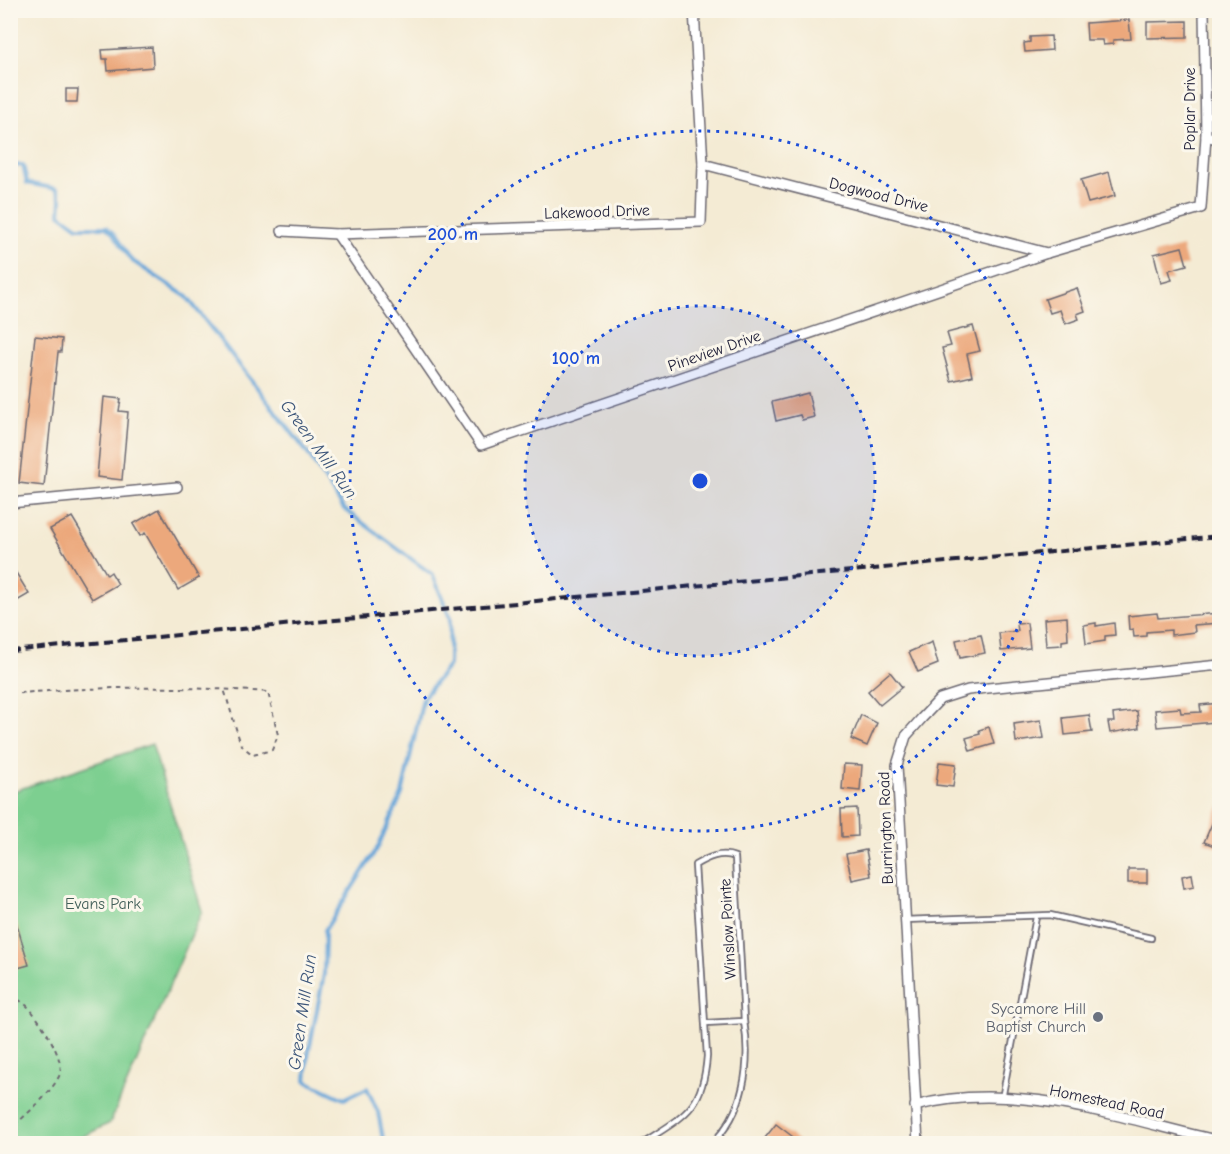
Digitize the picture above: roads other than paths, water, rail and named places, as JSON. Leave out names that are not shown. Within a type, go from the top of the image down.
[{"type":"street","name":"Lakewood Drive","points":[[282,231],[337,234],[701,222],[703,164],[694,10]]},
{"type":"street","name":"Poplar Drive","points":[[1201,208],[1206,136],[1204,10]]},
{"type":"street","points":[[1206,136],[1220,140]]},
{"type":"street","name":"Dogwood Drive","points":[[703,164],[1047,253]]},
{"type":"street","name":"Pineview Drive","points":[[337,234],[481,445],[1047,253],[1201,208]]},
{"type":"street","points":[[10,503],[177,487]]},
{"type":"street","name":"Burrington Road","points":[[918,1143],[897,765],[906,736],[940,699],[968,690],[1220,665]]},
{"type":"street","name":"Homestead Road","points":[[915,1106],[974,1097],[1062,1104],[1220,1141]]},
{"type":"lane","name":"Winslow Pointe","points":[[641,1143],[687,1114],[699,1097],[706,1077],[695,865],[708,857],[728,854],[735,857],[744,1021],[748,1045],[744,1086],[732,1118],[711,1143]]},
{"type":"lane","points":[[904,920],[1050,915],[1151,938]]},
{"type":"lane","points":[[1002,1099],[1036,917]]},
{"type":"lane","points":[[705,1023],[744,1021]]},
{"type":"waterway","name":"Green Mill Run","points":[[10,166],[23,165],[27,183],[57,189],[61,200],[60,214],[78,227],[106,227],[114,234],[131,260],[187,297],[306,451],[344,509],[433,575],[450,618],[449,665],[423,698],[402,794],[377,849],[325,930],[324,974],[308,1055],[306,1081],[344,1099],[367,1088],[378,1112],[384,1144]]},
{"type":"railway","points":[[10,651],[1220,536]]},
{"type":"place","name":"Sycamore Hill Baptist Church","points":[[1098,1017]]},
{"type":"park label","name":"Evans Park","points":[[103,903]]}]
